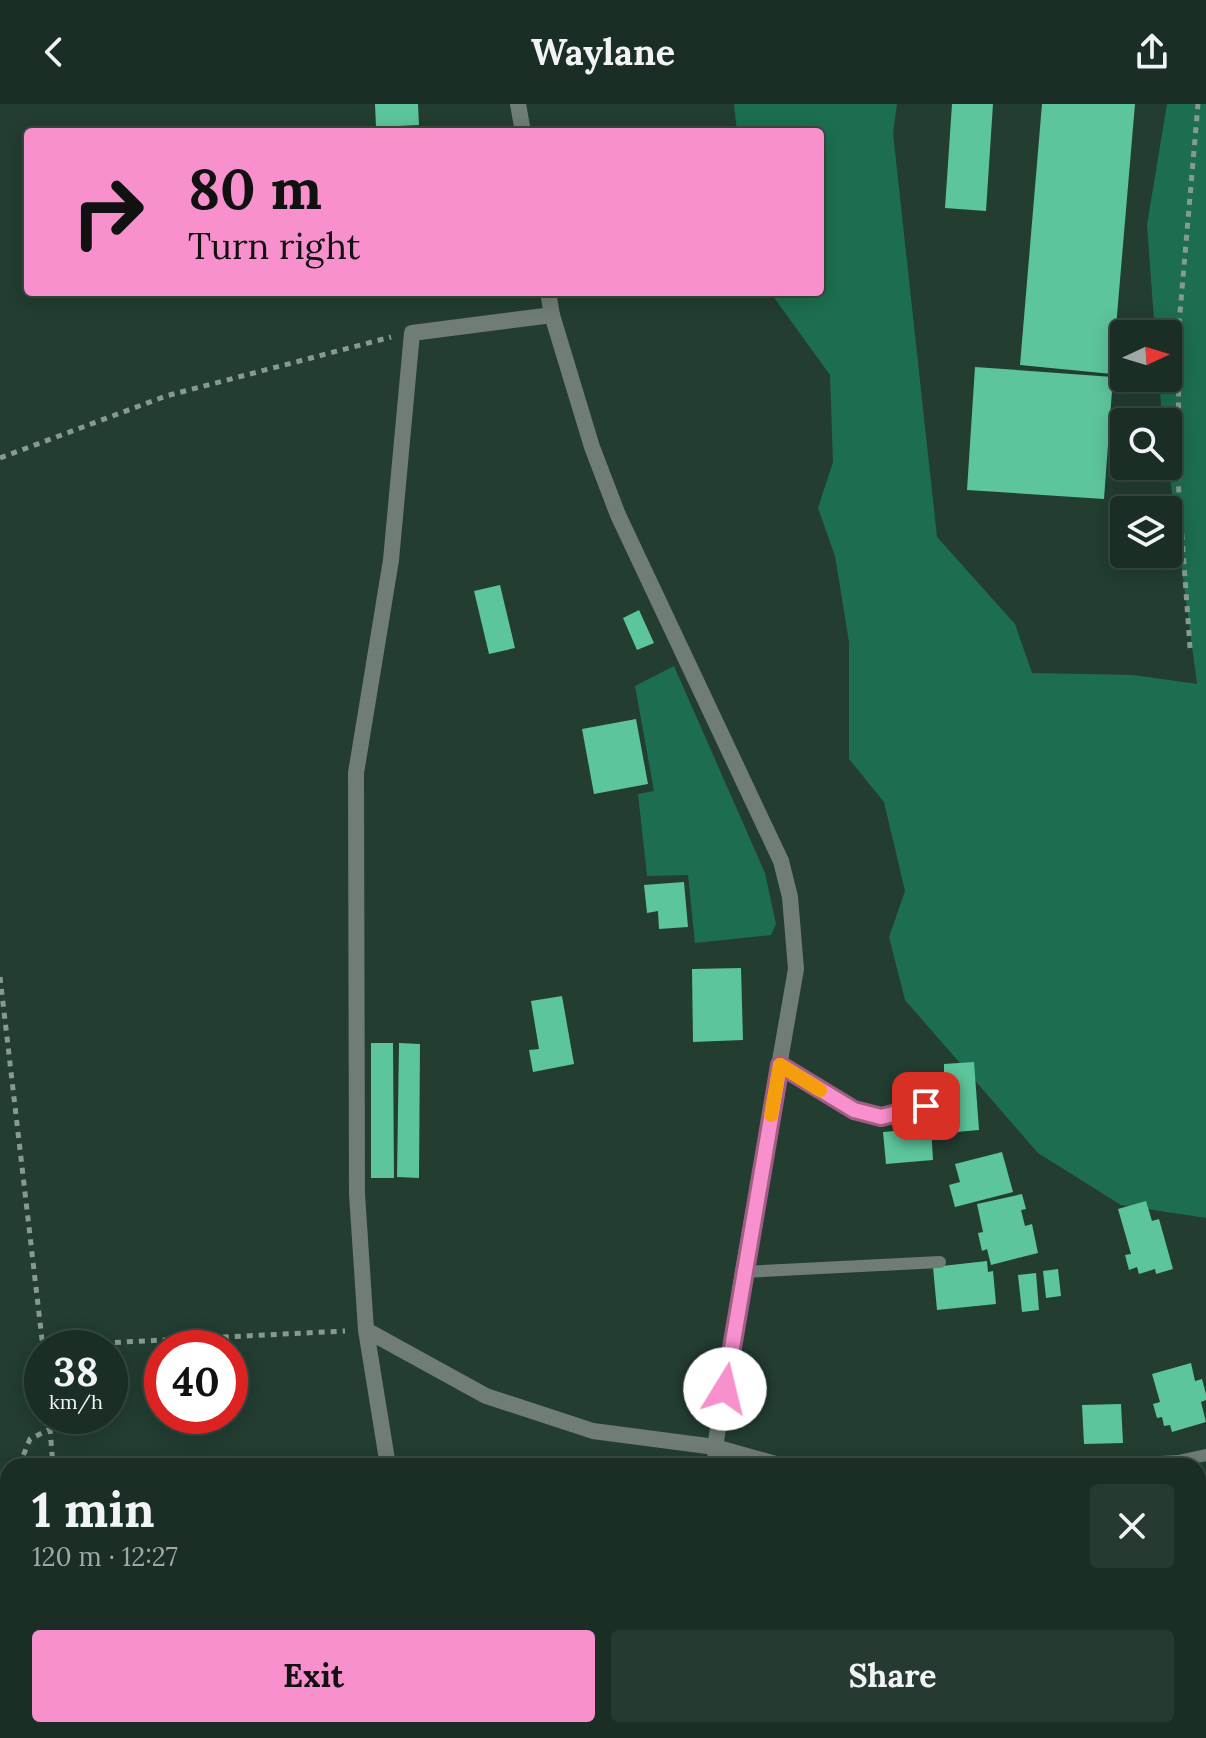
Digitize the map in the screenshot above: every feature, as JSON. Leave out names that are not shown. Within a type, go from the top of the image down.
[{"type":"street","points":[[518,104],[522,128]]},
{"type":"street","points":[[549,296],[592,447],[618,515],[781,861],[790,897],[796,969],[743,1272],[716,1458]]},
{"type":"street","points":[[387,1458],[366,1330],[357,1194],[356,773],[391,560],[412,333],[552,315]]},
{"type":"street","points":[[366,1330],[486,1396],[513,1405],[593,1431],[715,1447],[754,1458]]},
{"type":"lane","points":[[780,1065],[854,1110],[881,1117],[926,1106]]},
{"type":"lane","points":[[743,1272],[940,1262]]},
{"type":"path","points":[[1190,648],[1178,480],[1179,324],[1198,104]]},
{"type":"path","points":[[0,458],[166,396],[374,340],[412,333]]},
{"type":"path","points":[[0,977],[41,1330]]},
{"type":"path","points":[[128,1343],[366,1330]]},
{"type":"path","points":[[22,1458],[30,1439],[40,1434]]},
{"type":"path","points":[[50,1434],[52,1458]]},
{"type":"green space","points":[[734,104],[897,104],[893,133],[937,537],[1015,624],[1032,673],[1133,675],[1197,684],[1182,568],[1182,496],[1172,496],[1170,480],[1182,480],[1182,408],[1161,408],[1160,392],[1182,392],[1182,320],[1154,320],[1147,225],[1167,104],[1206,104],[1206,1218],[1121,1205],[1038,1153],[905,1000],[889,937],[905,891],[884,802],[849,759],[849,642],[835,556],[818,508],[833,462],[830,375],[773,296],[824,296],[824,128],[737,128]]},
{"type":"green space","points":[[674,666],[765,873],[776,924],[771,935],[695,943],[688,875],[647,876],[638,794],[654,791],[635,686]]},
{"type":"building","points":[[375,104],[418,104],[419,125],[376,127]]},
{"type":"building","points":[[952,104],[993,104],[986,211],[945,208]]},
{"type":"building","points":[[1042,104],[1135,104],[1117,320],[1110,320],[1110,374],[1020,365]]},
{"type":"building","points":[[975,367],[1110,377],[1112,392],[1104,499],[967,490]]},
{"type":"building","points":[[500,585],[515,648],[489,654],[474,591]]},
{"type":"building","points":[[639,610],[654,643],[637,650],[623,618]]},
{"type":"building","points":[[636,719],[648,784],[594,794],[582,729]]},
{"type":"building","points":[[684,882],[688,927],[659,929],[658,911],[647,913],[644,885]]},
{"type":"building","points":[[741,968],[743,1040],[693,1042],[692,969]]},
{"type":"building","points":[[562,996],[574,1064],[533,1072],[529,1050],[539,1049],[531,1001]]},
{"type":"building","points":[[371,1043],[393,1043],[394,1178],[371,1178]]},
{"type":"building","points":[[399,1043],[420,1044],[419,1178],[397,1177]]},
{"type":"building","points":[[974,1062],[979,1130],[945,1133],[943,1114],[936,1114],[933,1072],[944,1072],[944,1064]]},
{"type":"building","points":[[931,1128],[933,1160],[886,1164],[883,1132]]},
{"type":"building","points":[[1002,1152],[1013,1192],[955,1207],[949,1185],[960,1182],[955,1164]]},
{"type":"building","points":[[1022,1194],[1026,1209],[1021,1210],[1025,1226],[1032,1224],[1038,1253],[991,1265],[987,1249],[982,1251],[978,1233],[983,1232],[977,1204]]},
{"type":"building","points":[[1146,1201],[1152,1221],[1159,1219],[1173,1269],[1156,1274],[1155,1269],[1139,1274],[1137,1267],[1129,1270],[1125,1255],[1131,1254],[1118,1209]]},
{"type":"building","points":[[987,1261],[988,1272],[993,1271],[996,1304],[937,1310],[933,1267]]},
{"type":"building","points":[[1058,1269],[1061,1296],[1046,1298],[1043,1271]]},
{"type":"building","points":[[1036,1273],[1039,1310],[1022,1312],[1018,1275]]},
{"type":"building","points":[[1191,1363],[1195,1381],[1202,1379],[1206,1394],[1206,1400],[1201,1402],[1206,1422],[1172,1432],[1170,1425],[1164,1426],[1162,1417],[1157,1418],[1153,1404],[1160,1402],[1152,1374]]},
{"type":"building","points":[[1121,1404],[1123,1443],[1084,1444],[1082,1405]]},
{"type":"slow traffic","points":[[771,1115],[780,1065],[820,1090]]},
{"type":"route","points":[[725,1389],[780,1065],[854,1110],[881,1117],[926,1106]]}]
